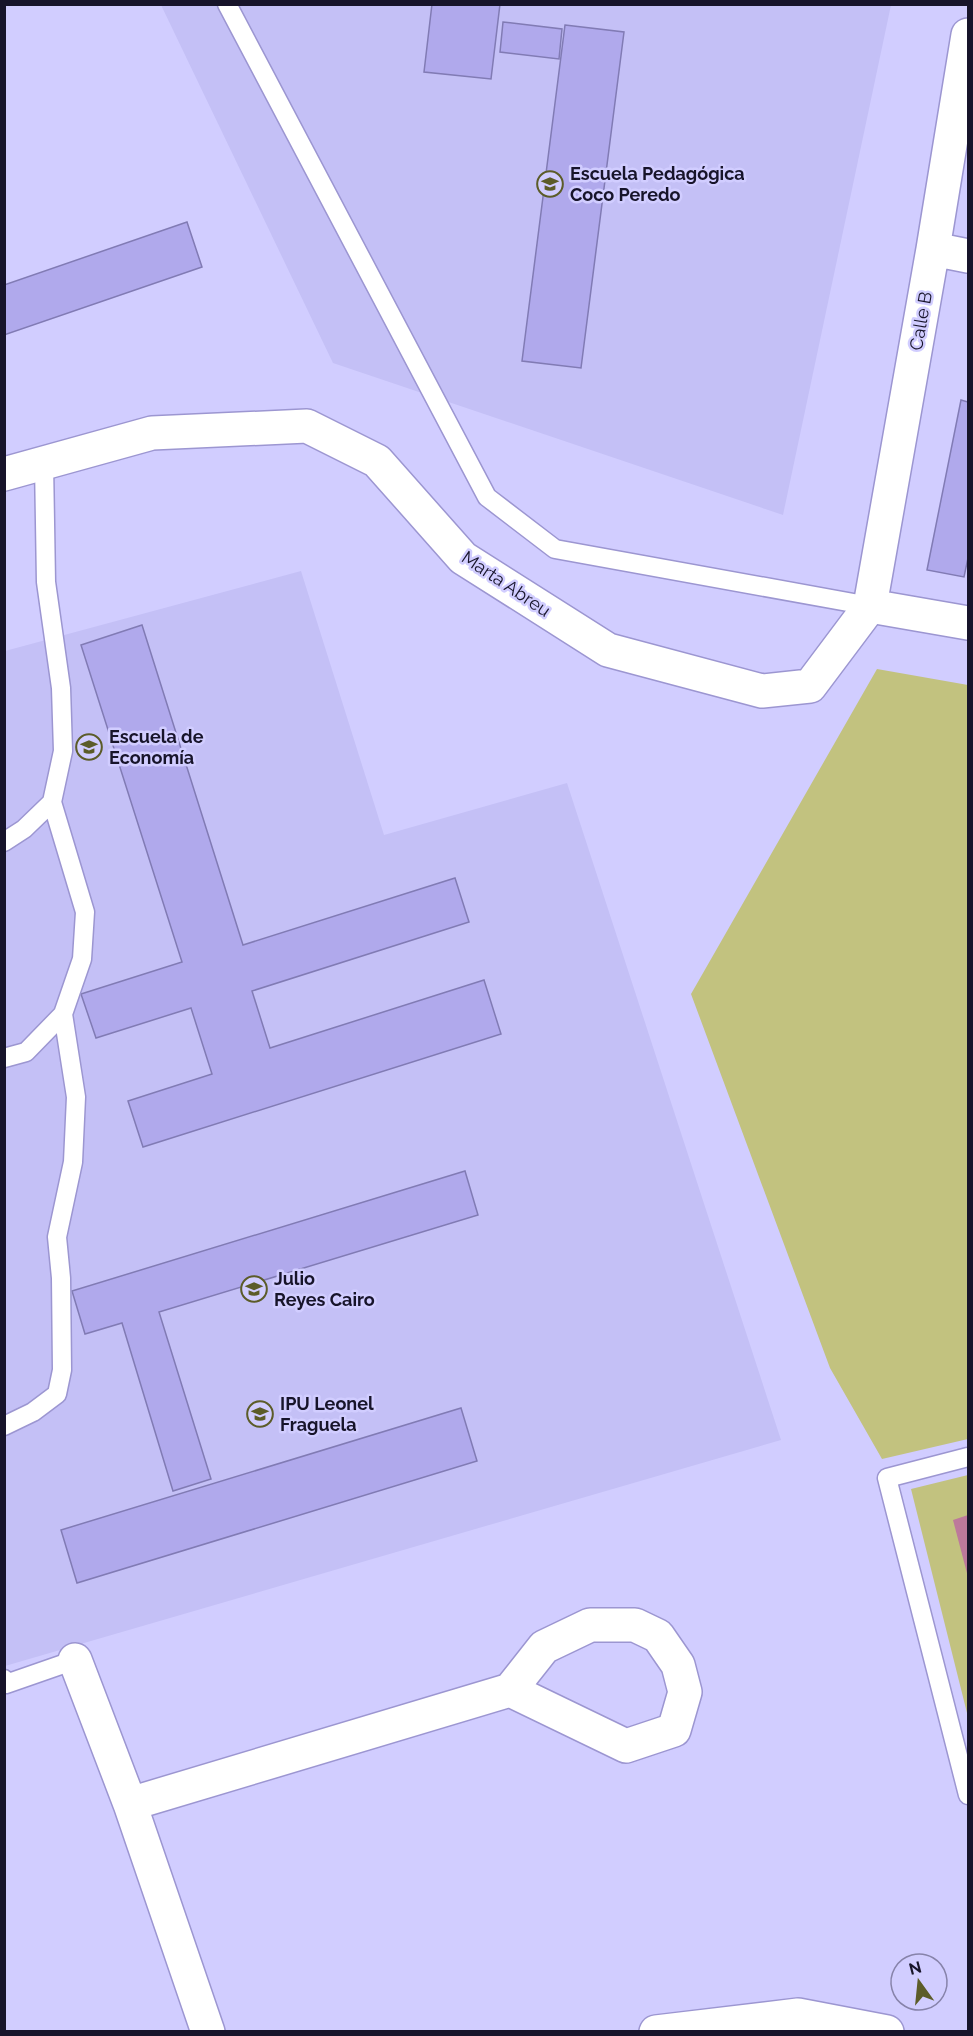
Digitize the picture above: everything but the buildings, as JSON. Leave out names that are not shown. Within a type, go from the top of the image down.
[{"type":"street","name":"Calle B","points":[[870,606],[969,35]]},
{"type":"street","points":[[933,249],[969,256]]},
{"type":"street","name":"Marta Abreu","points":[[4,474],[152,434],[307,426],[377,461],[463,558],[608,650],[762,691],[810,686],[870,606]]},
{"type":"street","points":[[870,606],[969,623]]},
{"type":"street","points":[[130,1804],[510,1690],[544,1647],[590,1625],[635,1625],[658,1636],[678,1665],[685,1692],[674,1730],[626,1746],[510,1690]]},
{"type":"street","points":[[75,1660],[130,1804],[208,2031]]},
{"type":"street","points":[[656,2031],[795,2023],[887,2031]]},
{"type":"lane","points":[[227,4],[487,497],[555,549],[870,606]]},
{"type":"lane","points":[[4,1058],[26,1052],[63,1014],[82,959],[85,912],[52,802],[63,751],[61,688],[46,582],[44,463]]},
{"type":"lane","points":[[4,842],[24,829],[52,802]]},
{"type":"lane","points":[[4,1426],[33,1412],[57,1394],[62,1370],[61,1278],[57,1238],[74,1162],[76,1097],[63,1014]]},
{"type":"lane","points":[[969,1457],[887,1478],[969,1795]]},
{"type":"lane","points":[[4,1679],[6,1684],[75,1660]]},
{"type":"shaded area","name":"Escuela Pedagógica Coco Peredo","points":[[161,5],[891,5],[783,515],[333,363]]},
{"type":"shaded area","points":[[301,571],[384,835],[567,783],[781,1440],[5,1666],[5,651]]},
{"type":"shaded area","points":[[877,669],[968,685],[968,1439],[882,1459],[830,1368],[691,994]]},
{"type":"shaded area","points":[[968,1475],[968,1717],[911,1489]]},
{"type":"shaded area","points":[[968,1515],[968,1577],[953,1520]]},
{"type":"place","name":"Escuela Pedagógica Coco Peredo","points":[[550,184]]},
{"type":"place","name":"Escuela de Economía","points":[[89,747]]},
{"type":"place","name":"Julio Reyes Cairo","points":[[254,1289]]},
{"type":"place","name":"IPU Leonel Fraguela","points":[[260,1414]]}]
